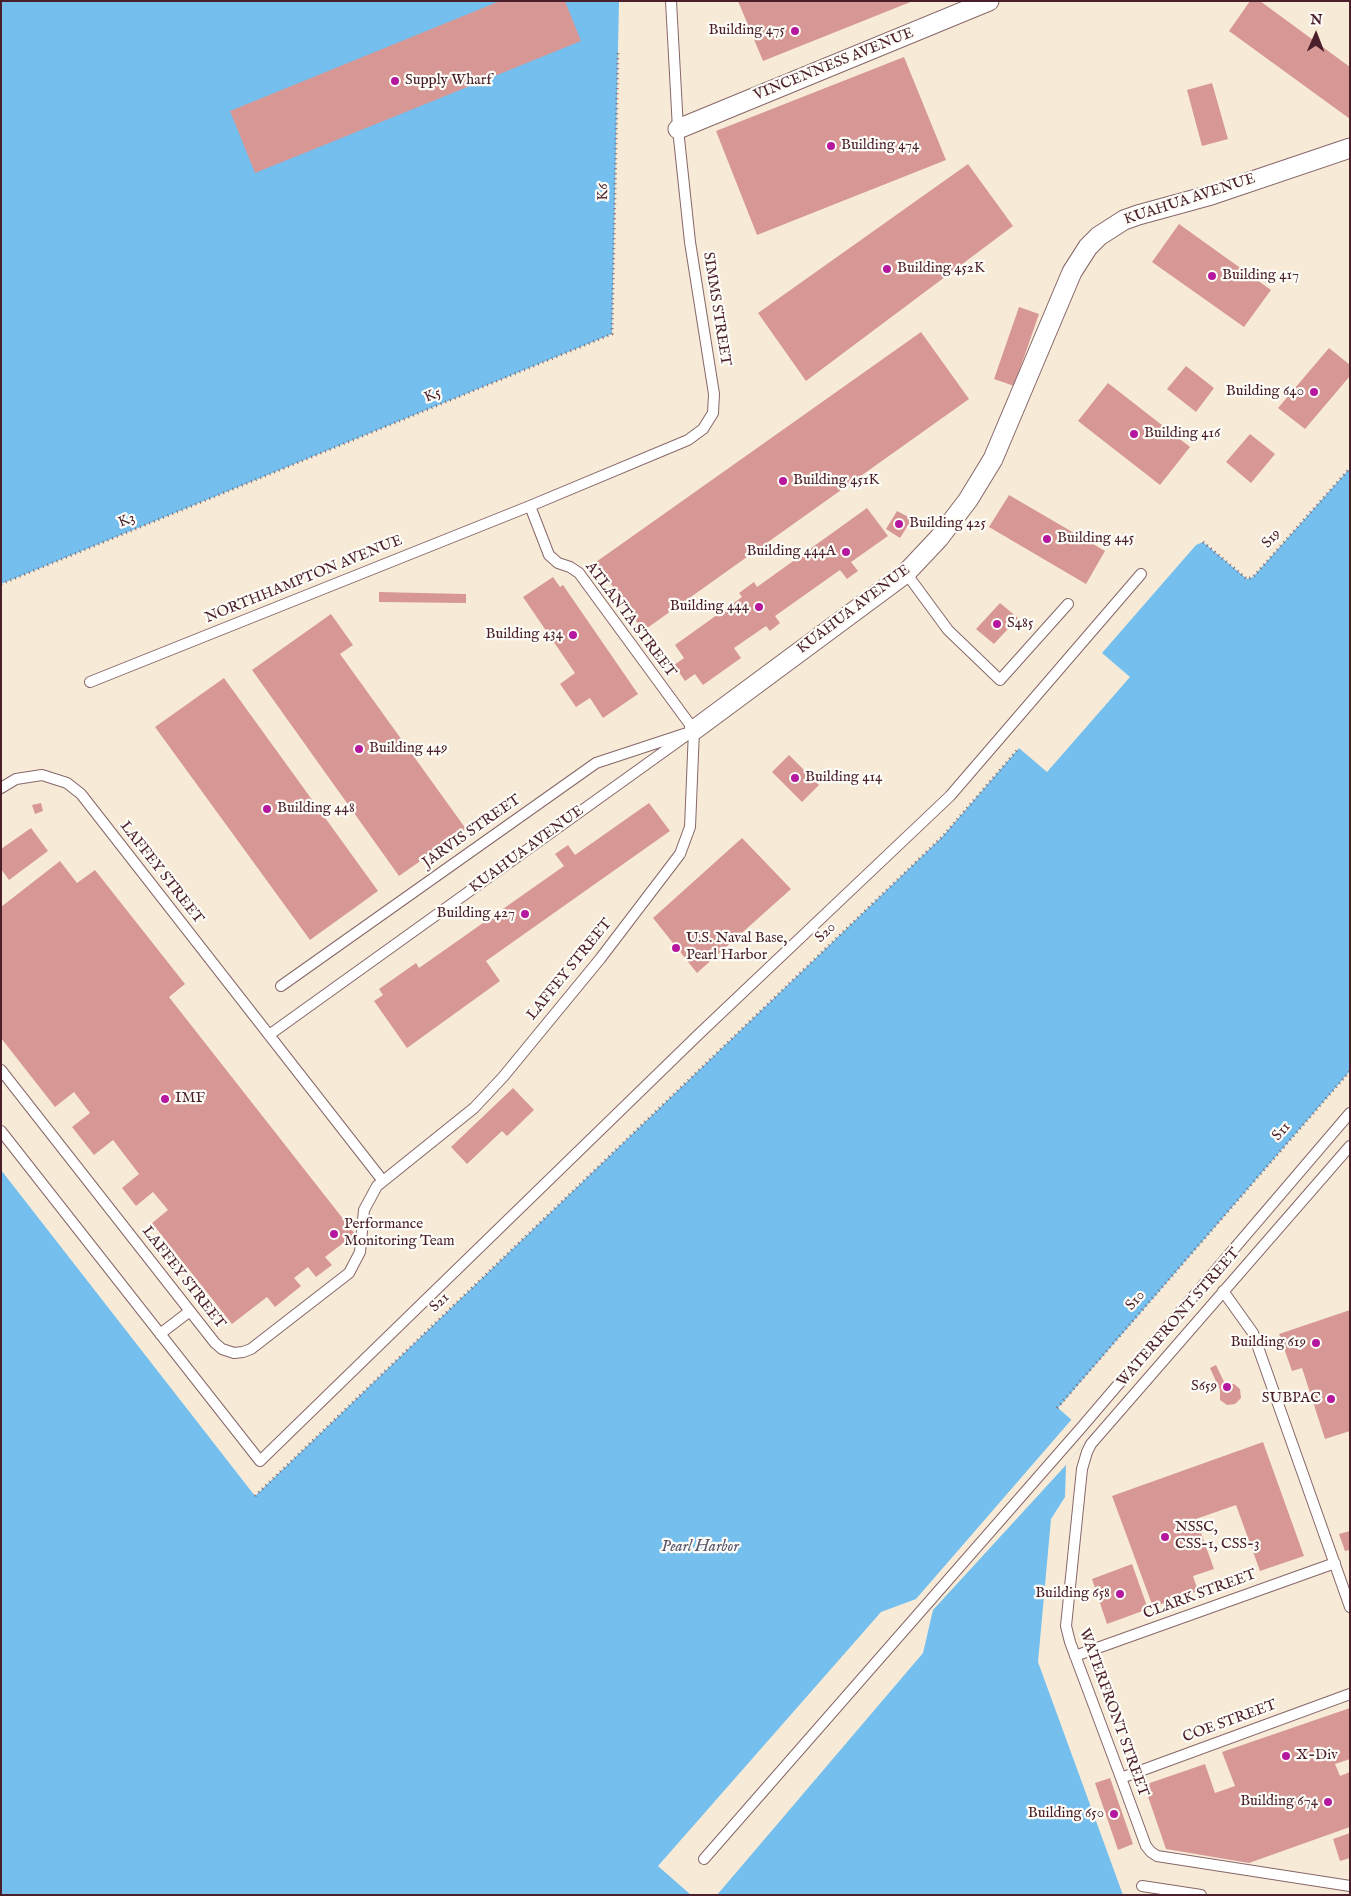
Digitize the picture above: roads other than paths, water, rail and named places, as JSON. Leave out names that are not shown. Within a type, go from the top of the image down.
[{"type":"street","name":"VINCENNESS AVENUE","points":[[678,129],[989,1]]},
{"type":"street","name":"KUAHUA AVENUE","points":[[694,730],[906,573],[939,538],[968,500],[993,459],[1072,272],[1084,253],[1099,236],[1124,220],[1138,214],[1212,195],[1350,148]]},
{"type":"lane","name":"SIMMS STREET","points":[[530,506],[694,437],[703,429],[713,413],[714,394],[690,242],[678,129],[671,1]]},
{"type":"lane","name":"NORTHHAMPTON AVENUE","points":[[90,682],[530,506]]},
{"type":"lane","name":"ATLANTA STREET","points":[[530,506],[549,555],[558,563],[570,567],[579,573],[694,730]]},
{"type":"lane","points":[[906,573],[948,630],[1000,680],[1068,604]]},
{"type":"lane","points":[[1,1131],[260,1461],[698,1034],[950,796],[1140,574]]},
{"type":"lane","name":"JARVIS STREET","points":[[281,986],[596,763],[694,730]]},
{"type":"lane","name":"KUAHUA AVENUE","points":[[269,1035],[694,730]]},
{"type":"lane","name":"LAFFEY STREET","points":[[1,1070],[215,1343],[222,1349],[239,1353],[248,1351],[349,1273],[360,1252],[364,1210],[377,1186],[467,1114],[503,1077],[600,959],[680,854],[690,827],[694,730]]},
{"type":"lane","name":"LAFFEY STREET","points":[[1,788],[16,779],[33,775],[67,783],[81,794],[383,1181]]},
{"type":"lane","points":[[704,1859],[1081,1428],[1350,1113]]},
{"type":"lane","name":"WATERFRONT STREET","points":[[1350,1146],[1096,1437],[1087,1452],[1082,1469],[1066,1626],[1075,1656],[1146,1846],[1155,1855],[1350,1886]]},
{"type":"lane","points":[[1223,1291],[1253,1333],[1347,1594],[1350,1607]]},
{"type":"lane","points":[[160,1334],[190,1311]]},
{"type":"lane","name":"CLARK STREET","points":[[1075,1656],[1335,1563]]},
{"type":"lane","name":"COE STREET","points":[[1120,1778],[1350,1694]]},
{"type":"lane","points":[[1142,1886],[1201,1895]]},
{"type":"water","points":[[1,1],[619,1],[612,334],[1,584]]},
{"type":"water","name":"Pearl Harbor","points":[[1350,468],[1350,1071],[1058,1408],[1090,1436],[1066,1465],[1065,1497],[1051,1519],[1038,1662],[1123,1895],[1,1895],[1,1170],[255,1496],[942,837],[1019,748],[1047,772],[1130,677],[1102,653],[1196,545],[1203,542],[1247,579],[1253,577]]},
{"type":"place","name":"Building 475","points":[[795,31]]},
{"type":"place","name":"Supply Wharf","points":[[395,81]]},
{"type":"place","name":"Building 474","points":[[831,146]]},
{"type":"place","name":"Building 452K","points":[[887,269]]},
{"type":"place","name":"Building 417","points":[[1212,276]]},
{"type":"place","name":"Building 640","points":[[1314,392]]},
{"type":"place","name":"Building 416","points":[[1134,434]]},
{"type":"place","name":"Building 451K","points":[[783,481]]},
{"type":"place","name":"Building 425","points":[[899,524]]},
{"type":"place","name":"Building 445","points":[[1047,539]]},
{"type":"place","name":"Building 444A","points":[[846,552]]},
{"type":"place","name":"Building 444","points":[[759,607]]},
{"type":"place","name":"S485","points":[[997,624]]},
{"type":"place","name":"Building 434","points":[[573,635]]},
{"type":"place","name":"Building 449","points":[[359,749]]},
{"type":"place","name":"Building 414","points":[[795,778]]},
{"type":"place","name":"Building 448","points":[[267,809]]},
{"type":"place","name":"Building 427","points":[[525,914]]},
{"type":"place","name":"U.S. Naval Base, Pearl Harbor","points":[[676,948]]},
{"type":"place","name":"IMF","points":[[165,1099]]},
{"type":"place","name":"Performance Monitoring Team","points":[[334,1234]]},
{"type":"place","name":"Building 619","points":[[1316,1343]]},
{"type":"place","name":"S659","points":[[1227,1387]]},
{"type":"place","name":"SUBPAC","points":[[1331,1399]]},
{"type":"place","name":"NSSC, CSS-1, CSS-3","points":[[1165,1537]]},
{"type":"place","name":"Building 658","points":[[1120,1594]]},
{"type":"place","name":"X-Div","points":[[1286,1756]]},
{"type":"place","name":"Building 674","points":[[1328,1802]]},
{"type":"place","name":"Building 650","points":[[1114,1814]]}]
